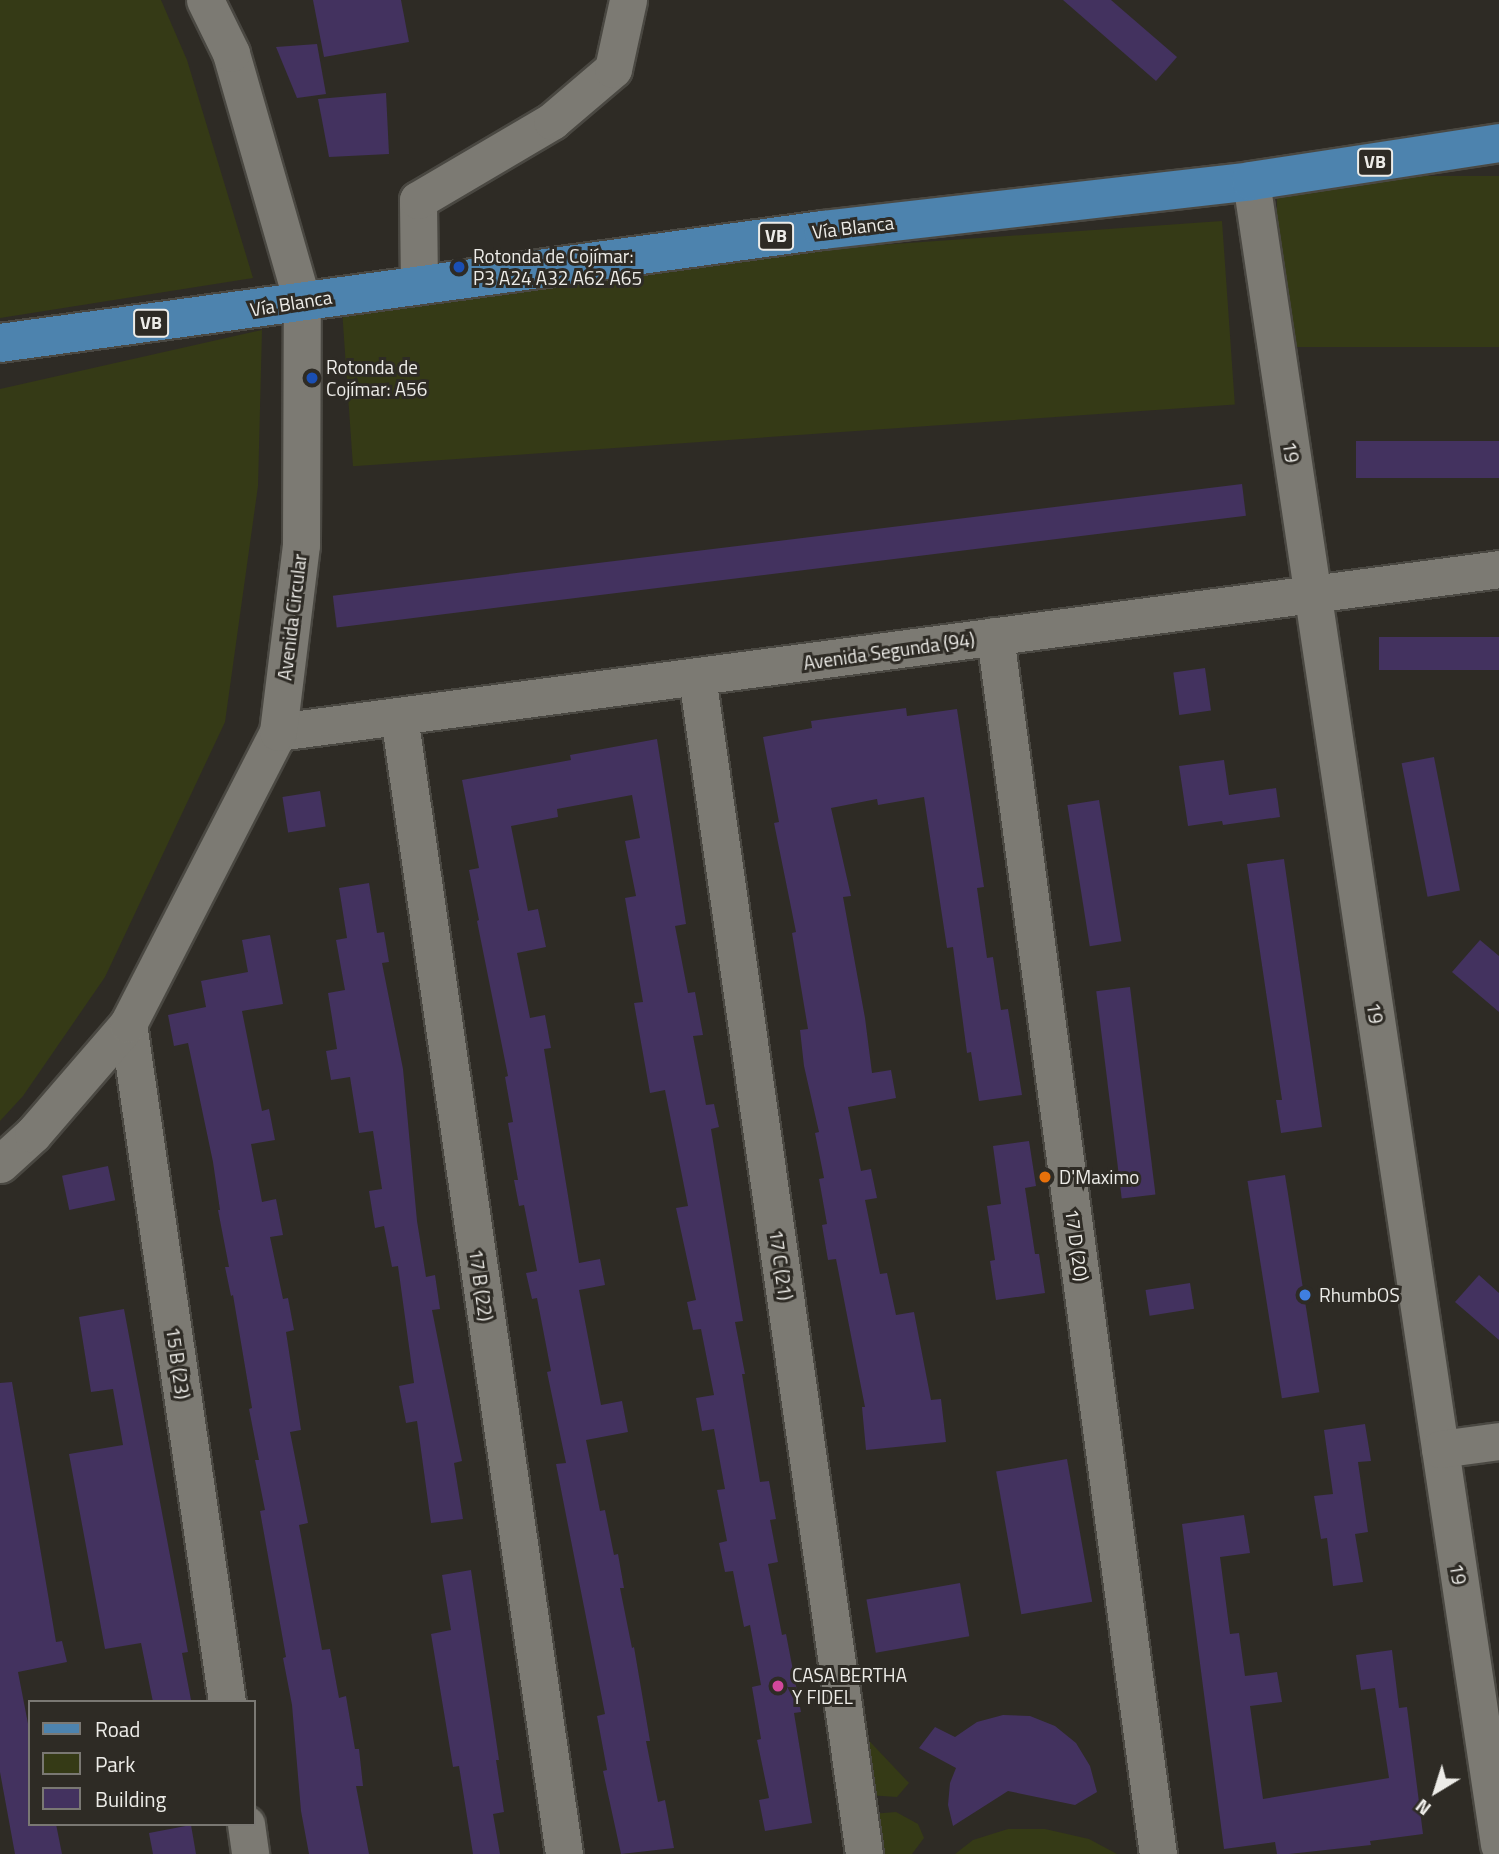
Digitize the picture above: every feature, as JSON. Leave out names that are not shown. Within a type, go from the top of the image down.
[{"type":"main road","name":"Vía Blanca","points":[[0,343],[823,230],[1251,181],[1499,143]]},
{"type":"street","name":"Avenida Circular","points":[[0,1164],[33,1134],[128,1024],[278,732],[301,545],[302,301],[231,52],[205,0]]},
{"type":"street","points":[[419,285],[418,200],[552,121],[613,69],[628,0]]},
{"type":"street","name":"19","points":[[1251,181],[1499,1845]]},
{"type":"street","name":"Avenida Segunda (94)","points":[[278,732],[1499,569]]},
{"type":"street","name":"17 D (20)","points":[[995,636],[1158,1854]]},
{"type":"street","name":"17 C (21)","points":[[697,676],[864,1854]]},
{"type":"street","name":"17 B (22)","points":[[398,716],[564,1854]]},
{"type":"street","name":"15 B (23)","points":[[128,1024],[228,1700]]},
{"type":"street","points":[[1440,1449],[1499,1441]]},
{"type":"street","points":[[246,1826],[250,1854]]},
{"type":"green space","points":[[0,0],[161,0],[187,60],[253,278],[0,318]]},
{"type":"green space","points":[[1277,176],[1499,176],[1499,347],[1277,347]]},
{"type":"green space","points":[[1222,221],[1235,405],[353,466],[340,283]]},
{"type":"green space","points":[[262,330],[258,486],[225,722],[105,977],[23,1096],[0,1121],[0,389]]},
{"type":"green space","points":[[857,1728],[909,1783],[897,1797],[868,1795]]},
{"type":"green space","points":[[896,1812],[918,1824],[924,1838],[912,1854],[875,1854],[871,1814]]},
{"type":"green space","points":[[1008,1829],[1045,1829],[1089,1839],[1117,1854],[955,1854],[973,1840]]},
{"type":"building","points":[[313,0],[401,0],[409,42],[324,57]]},
{"type":"building","points":[[1063,0],[1111,0],[1177,57],[1156,81]]},
{"type":"building","points":[[317,44],[326,94],[297,98],[276,47]]},
{"type":"building","points":[[386,93],[389,154],[329,157],[318,99]]},
{"type":"building","points":[[1356,441],[1499,441],[1499,478],[1356,478]]},
{"type":"building","points":[[1242,484],[1246,516],[337,627],[333,596]]},
{"type":"building","points":[[1379,637],[1499,637],[1499,670],[1379,670]]},
{"type":"building","points":[[1205,668],[1211,711],[1179,715],[1173,672]]},
{"type":"building","points":[[906,708],[907,716],[957,709],[984,887],[977,888],[987,958],[993,957],[1001,1010],[1008,1009],[1022,1095],[979,1101],[971,1052],[967,1053],[953,947],[947,948],[924,797],[878,805],[877,799],[831,808],[851,896],[843,897],[872,1073],[891,1070],[896,1098],[848,1107],[861,1171],[871,1169],[877,1198],[865,1200],[880,1274],[887,1273],[896,1315],[914,1312],[931,1400],[941,1399],[946,1442],[866,1450],[862,1407],[865,1407],[836,1259],[828,1260],[822,1225],[827,1224],[819,1179],[824,1178],[815,1133],[819,1132],[804,1066],[800,1030],[808,1029],[792,933],[796,932],[774,823],[779,822],[763,737],[812,728],[811,721]]},
{"type":"building","points":[[657,739],[686,924],[675,926],[688,993],[695,992],[703,1035],[693,1036],[706,1105],[714,1104],[719,1127],[711,1129],[743,1321],[735,1322],[760,1482],[769,1481],[776,1519],[770,1520],[778,1562],[768,1564],[782,1635],[786,1634],[801,1712],[794,1713],[812,1823],[765,1831],[759,1800],[769,1798],[757,1740],[761,1739],[752,1687],[761,1685],[750,1625],[744,1627],[733,1571],[725,1572],[719,1543],[727,1541],[717,1490],[725,1489],[714,1429],[702,1431],[696,1398],[714,1395],[701,1329],[693,1330],[687,1302],[696,1300],[676,1208],[688,1206],[665,1090],[650,1093],[634,1003],[643,1002],[625,898],[636,896],[625,841],[640,838],[632,795],[557,809],[558,817],[511,826],[528,911],[538,909],[546,947],[517,953],[530,1018],[545,1015],[551,1048],[544,1049],[579,1263],[600,1259],[605,1285],[579,1290],[601,1405],[622,1401],[628,1432],[586,1440],[600,1511],[605,1510],[614,1555],[618,1554],[624,1588],[620,1588],[632,1648],[634,1647],[650,1741],[646,1741],[658,1802],[665,1800],[674,1848],[621,1854],[603,1771],[607,1770],[597,1716],[605,1714],[556,1464],[566,1463],[547,1372],[551,1371],[537,1298],[532,1299],[526,1273],[537,1271],[524,1205],[519,1206],[514,1180],[518,1180],[508,1123],[513,1122],[505,1077],[508,1076],[469,870],[479,868],[462,780],[571,760],[570,755]]},
{"type":"building","points":[[1434,757],[1460,891],[1428,897],[1402,763]]},
{"type":"building","points":[[1224,760],[1229,795],[1276,788],[1280,817],[1223,825],[1222,821],[1188,826],[1179,766]]},
{"type":"building","points":[[320,791],[326,827],[288,833],[282,797]]},
{"type":"building","points":[[1099,800],[1121,941],[1090,946],[1067,805]]},
{"type":"building","points":[[1284,859],[1322,1127],[1281,1133],[1276,1100],[1282,1100],[1247,864]]},
{"type":"building","points":[[369,883],[377,933],[384,932],[389,962],[382,963],[403,1069],[417,1221],[426,1277],[435,1275],[440,1309],[432,1310],[462,1461],[454,1463],[463,1519],[431,1523],[417,1421],[406,1423],[399,1386],[414,1383],[398,1266],[392,1267],[384,1226],[375,1228],[369,1191],[382,1189],[373,1131],[359,1133],[350,1077],[331,1080],[326,1051],[337,1049],[328,993],[345,990],[336,940],[347,938],[339,888]]},
{"type":"building","points":[[270,935],[283,1004],[242,1011],[262,1111],[269,1109],[275,1140],[251,1144],[262,1202],[276,1199],[283,1235],[270,1237],[283,1299],[288,1298],[294,1330],[286,1332],[301,1430],[290,1432],[308,1523],[299,1525],[322,1650],[330,1649],[339,1698],[346,1696],[355,1749],[359,1749],[363,1786],[356,1786],[369,1854],[309,1854],[301,1811],[292,1705],[283,1658],[286,1657],[260,1511],[265,1510],[255,1460],[259,1460],[249,1409],[252,1408],[233,1295],[231,1296],[225,1267],[229,1267],[218,1210],[213,1162],[188,1043],[174,1046],[168,1015],[206,1007],[201,981],[248,972],[242,940]]},
{"type":"building","points":[[1480,940],[1499,956],[1499,1012],[1452,972]]},
{"type":"building","points":[[1130,987],[1155,1194],[1122,1199],[1096,991]]},
{"type":"building","points":[[1029,1141],[1036,1186],[1025,1188],[1035,1254],[1039,1254],[1045,1293],[996,1300],[990,1261],[995,1260],[987,1206],[1001,1204],[993,1146]]},
{"type":"building","points":[[108,1166],[115,1200],[69,1210],[62,1176]]},
{"type":"building","points":[[1285,1175],[1319,1392],[1282,1398],[1247,1181]]},
{"type":"building","points":[[1479,1275],[1499,1293],[1499,1340],[1455,1302]]},
{"type":"building","points":[[1190,1283],[1194,1309],[1150,1316],[1146,1290]]},
{"type":"building","points":[[124,1309],[188,1652],[182,1653],[191,1700],[153,1700],[141,1643],[105,1649],[69,1454],[123,1445],[113,1389],[91,1392],[79,1317]]},
{"type":"building","points":[[12,1382],[56,1642],[62,1641],[67,1662],[18,1672],[28,1724],[28,1826],[56,1826],[62,1854],[15,1854],[0,1772],[0,1383]]},
{"type":"building","points":[[1365,1424],[1371,1461],[1358,1462],[1368,1532],[1355,1534],[1363,1582],[1333,1586],[1327,1538],[1321,1539],[1314,1496],[1333,1494],[1324,1430]]},
{"type":"building","points":[[1067,1459],[1092,1602],[1021,1614],[996,1472]]},
{"type":"building","points":[[1244,1515],[1250,1553],[1220,1557],[1230,1634],[1239,1633],[1245,1676],[1277,1672],[1282,1702],[1250,1706],[1263,1799],[1389,1778],[1375,1688],[1361,1690],[1356,1655],[1392,1650],[1399,1708],[1407,1707],[1423,1834],[1370,1841],[1371,1845],[1289,1854],[1277,1854],[1275,1842],[1224,1849],[1182,1524]]},
{"type":"building","points":[[471,1570],[499,1760],[496,1760],[504,1812],[493,1814],[500,1854],[473,1854],[459,1766],[453,1767],[431,1634],[451,1630],[442,1575]]},
{"type":"building","points":[[960,1583],[969,1636],[876,1653],[866,1599]]},
{"type":"building","points":[[1003,1715],[1030,1716],[1055,1726],[1076,1743],[1090,1766],[1097,1792],[1075,1805],[1008,1791],[953,1826],[948,1805],[950,1783],[956,1768],[919,1748],[935,1727],[955,1737],[977,1722]]},
{"type":"building","points":[[191,1826],[196,1854],[153,1854],[149,1833]]},
{"type":"place","name":"Rotonda de Cojímar: P3 A24 A32 A62 A65","points":[[459,267]]},
{"type":"place","name":"Rotonda de Cojímar: A56","points":[[312,378]]},
{"type":"place","name":"D'Maximo","points":[[1045,1177]]},
{"type":"place","name":"RhumbOS","points":[[1305,1295]]},
{"type":"place","name":"CASA BERTHA Y FIDEL","points":[[778,1686]]}]
